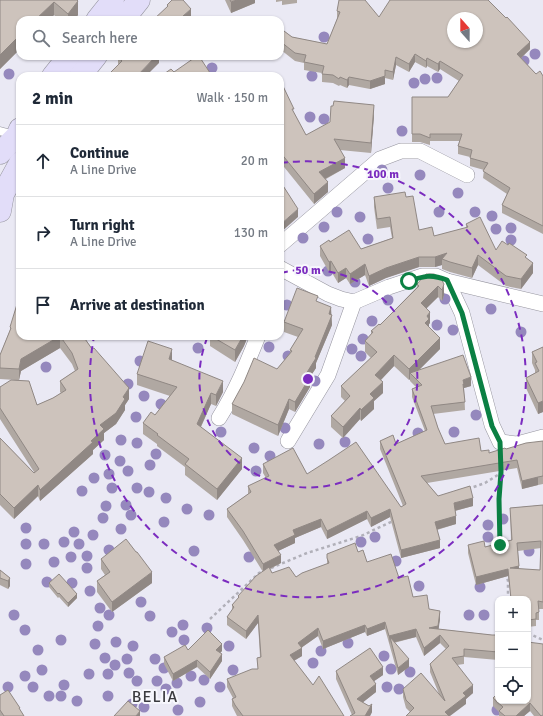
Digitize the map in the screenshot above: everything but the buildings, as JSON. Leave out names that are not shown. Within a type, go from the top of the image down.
[{"type":"main road","points":[[100,16],[113,0]]},
{"type":"main road","points":[[126,16],[139,0]]},
{"type":"main road","points":[[56,72],[66,60]]},
{"type":"main road","points":[[83,72],[93,60]]},
{"type":"main road","points":[[0,153],[14,133]]},
{"type":"main road","points":[[0,211],[3,194],[16,170]]},
{"type":"street","points":[[284,242],[380,159],[401,151],[420,151],[467,175]]},
{"type":"street","points":[[284,272],[328,294],[354,302],[389,287],[422,276],[436,276],[543,304]]},
{"type":"street","points":[[447,280],[462,313],[492,426],[500,442],[517,444],[543,437]]},
{"type":"street","points":[[288,441],[328,374],[354,302]]},
{"type":"street","points":[[219,418],[230,401],[244,372],[256,340]]},
{"type":"path","points":[[500,442],[501,472],[499,499],[500,545],[502,552]]},
{"type":"path","points":[[468,489],[485,483],[501,472]]},
{"type":"path","points":[[210,619],[259,573],[307,554],[361,536],[396,520]]},
{"type":"path","points":[[505,566],[508,580],[508,596]]},
{"type":"path","points":[[531,634],[543,640]]},
{"type":"district","name":"BELIA","points":[[155,696]]},
{"type":"route","points":[[409,281],[422,276],[436,276],[447,280],[462,313],[492,426],[500,442],[500,545]]}]
